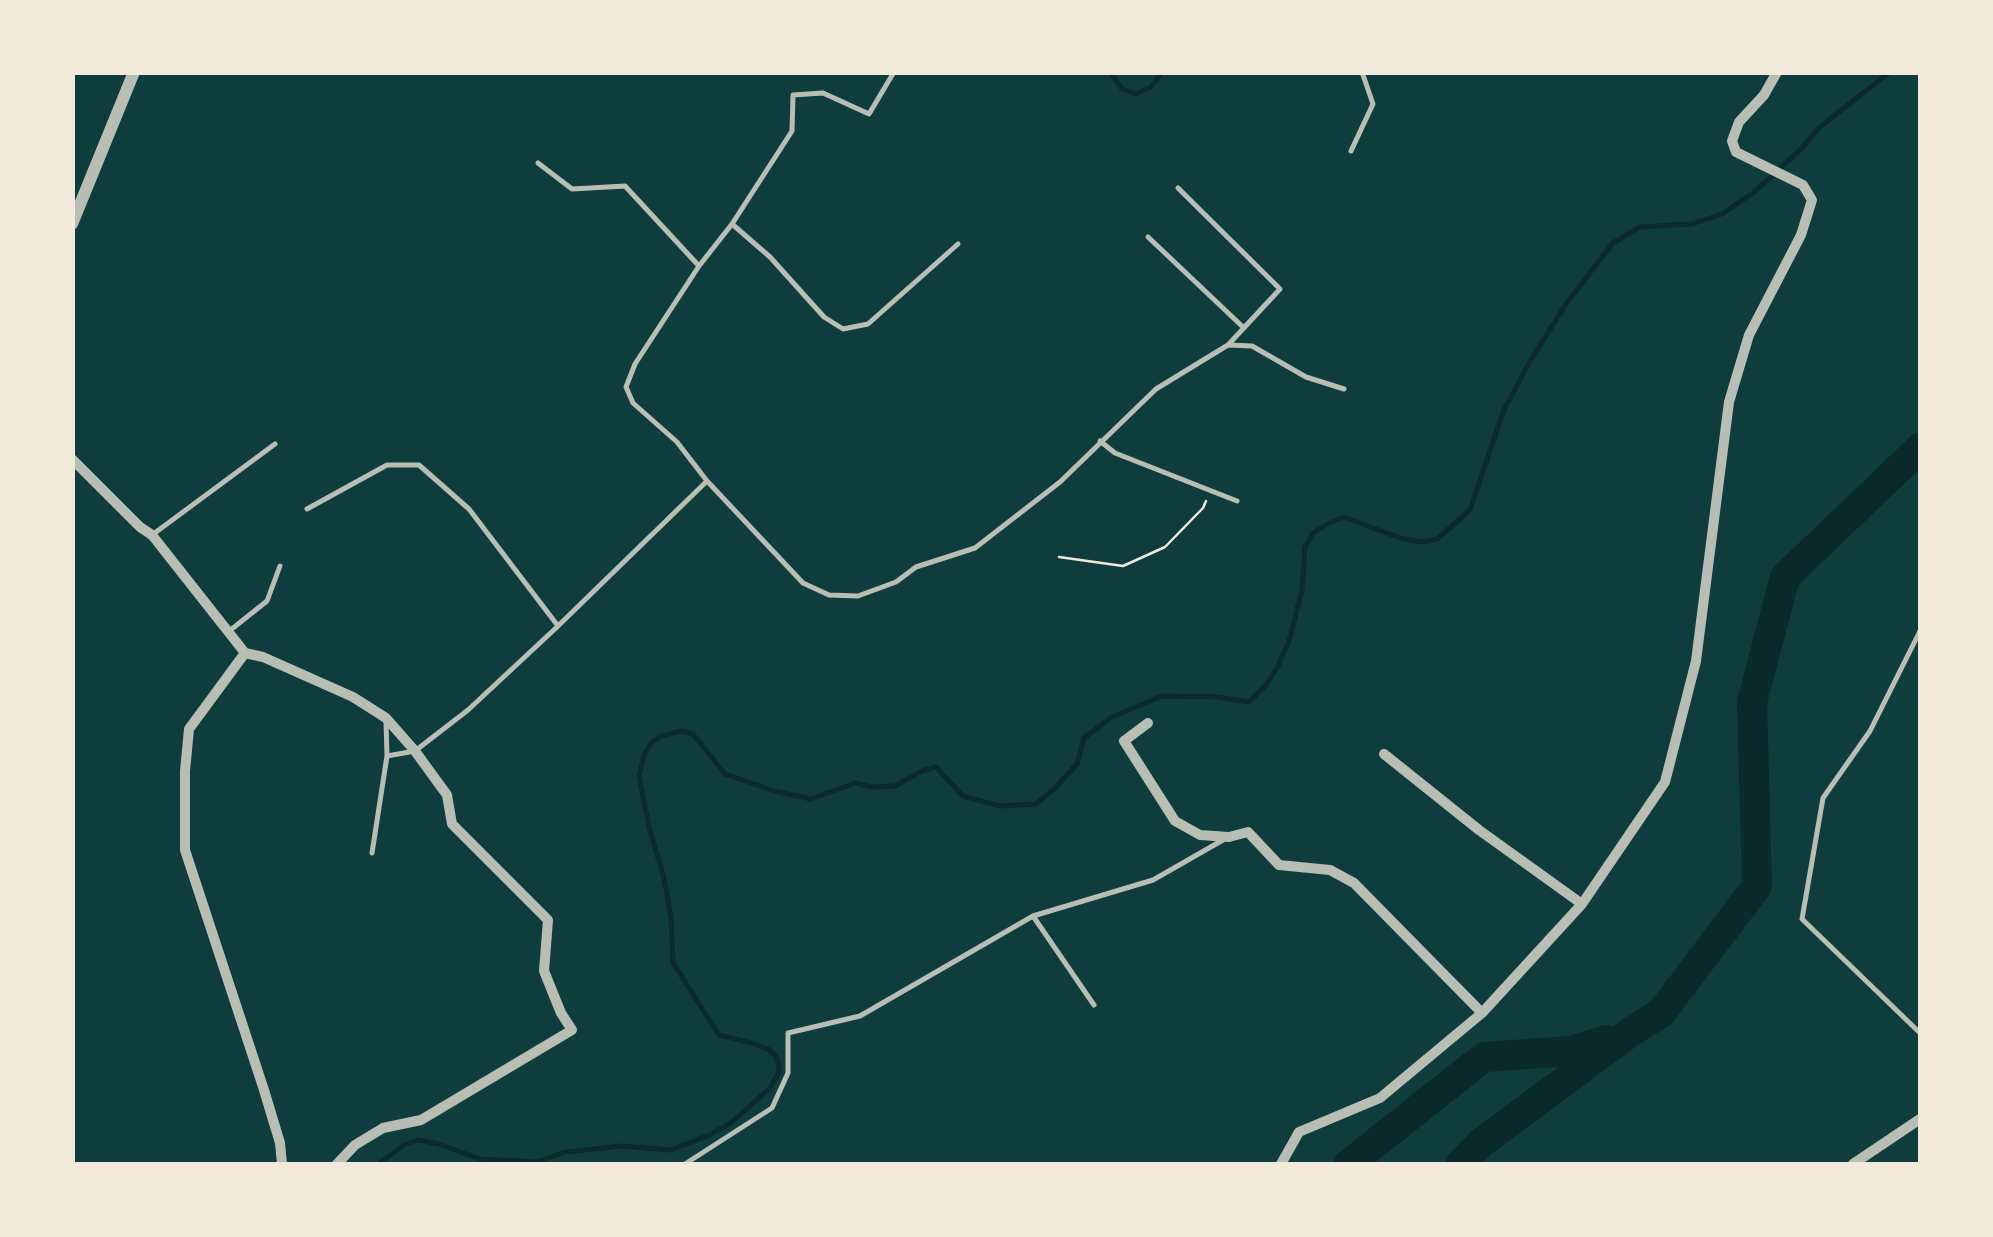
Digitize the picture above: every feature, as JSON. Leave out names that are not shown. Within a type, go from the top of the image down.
[{"type":"street","points":[[72,224],[134,72]]},
{"type":"street","points":[[1281,1164],[1299,1132],[1380,1098],[1482,1013],[1582,904],[1664,782],[1696,660],[1729,402],[1750,335],[1801,235],[1812,200],[1803,185],[1736,152],[1732,141],[1739,122],[1764,95],[1777,72]]},
{"type":"street","points":[[72,459],[152,535],[245,653],[263,656],[353,698],[386,718],[447,795],[452,824],[548,920],[544,971],[561,1014],[572,1030],[420,1120],[383,1128],[355,1145],[338,1164]]},
{"type":"street","points":[[245,653],[189,729],[184,771],[185,850],[280,1142],[282,1164]]},
{"type":"street","points":[[1148,723],[1124,741],[1175,822],[1200,835],[1228,837],[1248,832],[1278,865],[1330,870],[1354,883],[1482,1013]]},
{"type":"street","points":[[1384,754],[1479,830],[1582,904]]},
{"type":"street","points":[[1853,1164],[1920,1118]]},
{"type":"lane","points":[[894,72],[870,114],[823,93],[794,95],[792,131],[732,224],[699,266],[626,386],[633,403],[677,442],[803,583],[829,595],[858,596],[896,582],[916,566],[975,548],[1060,482],[1156,389],[1228,345],[1280,290],[1178,188]]},
{"type":"lane","points":[[1351,151],[1373,104],[1362,72]]},
{"type":"lane","points":[[538,163],[572,189],[625,186],[699,266]]},
{"type":"lane","points":[[732,224],[770,257],[824,317],[843,328],[868,324],[958,244]]},
{"type":"lane","points":[[1148,236],[1244,328]]},
{"type":"lane","points":[[1228,345],[1252,346],[1306,377],[1344,388]]},
{"type":"lane","points":[[1100,442],[1115,452],[1238,502]]},
{"type":"lane","points":[[152,535],[275,444]]},
{"type":"lane","points":[[307,508],[387,465],[419,465],[469,510],[558,626]]},
{"type":"lane","points":[[387,756],[415,751],[468,710],[707,480]]},
{"type":"lane","points":[[228,632],[267,601],[280,566]]},
{"type":"lane","points":[[1920,631],[1870,732],[1823,798],[1802,919],[1920,1033]]},
{"type":"lane","points":[[372,853],[387,756],[386,718]]},
{"type":"lane","points":[[684,1164],[772,1108],[788,1072],[788,1033],[860,1016],[1033,916],[1154,880],[1228,837]]},
{"type":"lane","points":[[1033,916],[1094,1006]]},
{"type":"path","points":[[1059,557],[1123,566],[1165,547],[1203,508],[1210,490]]},
{"type":"waterway","points":[[1110,72],[1122,89],[1136,94],[1151,87],[1162,72]]},
{"type":"waterway","points":[[378,1164],[418,1140],[480,1159],[537,1162],[565,1152],[622,1146],[671,1150],[731,1123],[770,1088],[778,1074],[776,1056],[752,1043],[719,1035],[673,963],[664,878],[639,776],[652,742],[681,731],[693,734],[725,774],[811,799],[855,783],[895,786],[936,767],[963,796],[1000,806],[1036,804],[1077,764],[1084,738],[1112,717],[1162,696],[1249,702],[1266,685],[1289,641],[1302,590],[1305,547],[1313,533],[1344,517],[1400,538],[1421,542],[1437,539],[1470,510],[1503,412],[1529,363],[1566,304],[1613,243],[1640,227],[1692,224],[1722,214],[1753,193],[1821,126],[1890,72]]},
{"type":"waterway","points":[[1461,1164],[1481,1143],[1661,1013],[1757,886],[1752,702],[1785,577],[1920,448]]},
{"type":"waterway","points":[[1349,1164],[1484,1057],[1571,1051],[1606,1040]]}]
